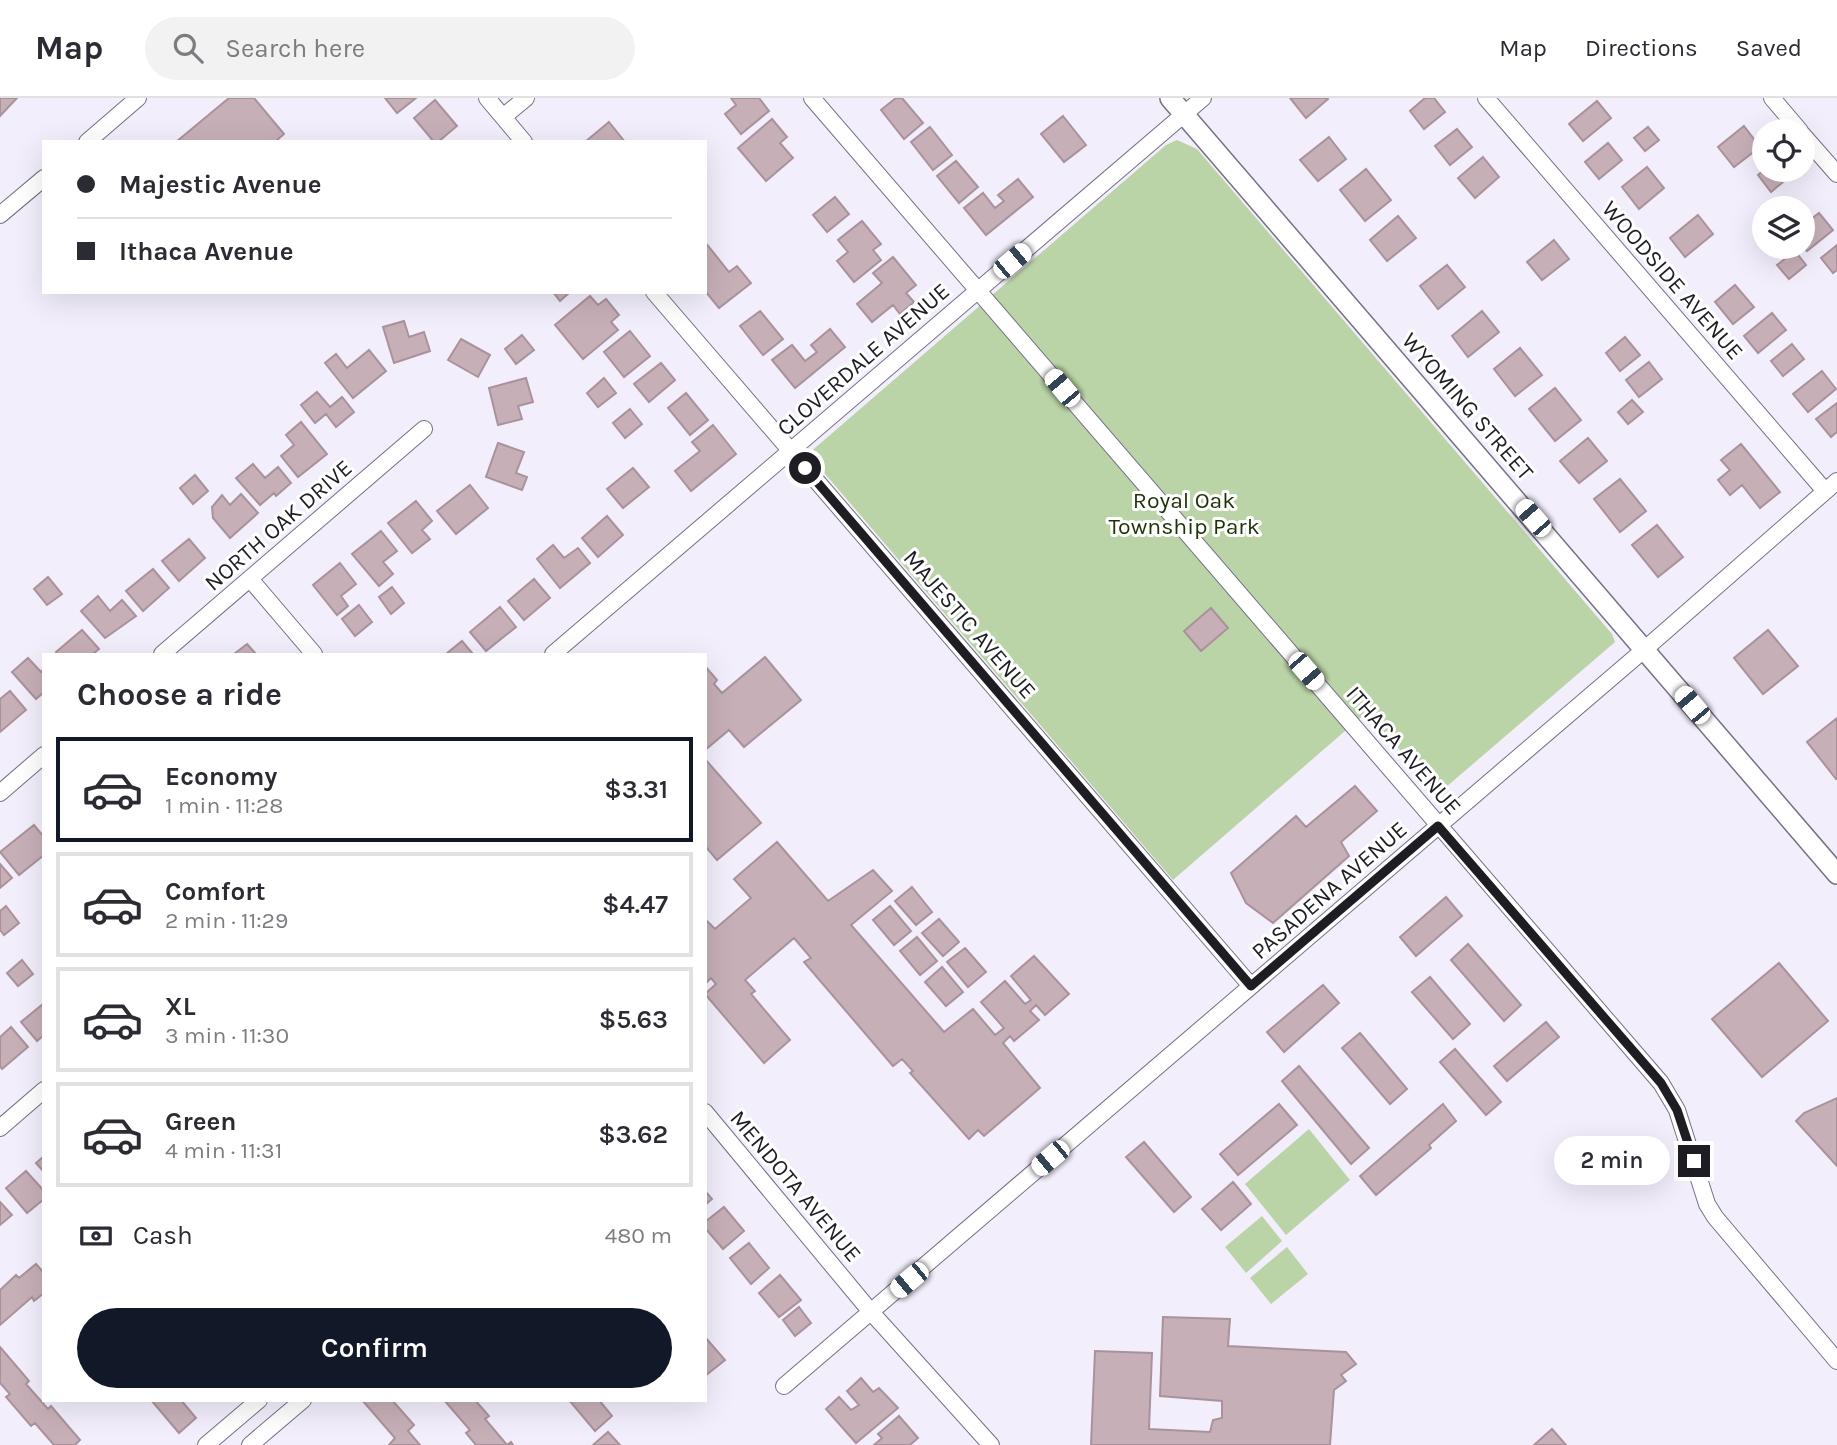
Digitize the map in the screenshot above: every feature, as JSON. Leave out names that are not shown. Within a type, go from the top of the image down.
[{"type":"street","points":[[89,140],[138,98]]},
{"type":"street","points":[[487,98],[522,140]]},
{"type":"street","points":[[503,117],[526,98]]},
{"type":"street","name":"ITHACA AVENUE","points":[[812,98],[1661,1083],[1677,1110],[1707,1204],[1715,1217],[1837,1361]]},
{"type":"street","name":"WYOMING STREET","points":[[1170,98],[1837,874]]},
{"type":"street","name":"CLOVERDALE AVENUE","points":[[554,653],[1203,98]]},
{"type":"street","name":"WOODSIDE AVENUE","points":[[1486,98],[1831,486]]},
{"type":"street","points":[[1772,98],[1789,119]]},
{"type":"street","points":[[1815,149],[1837,174]]},
{"type":"street","points":[[0,215],[42,180]]},
{"type":"street","name":"MAJESTIC AVENUE","points":[[656,294],[1251,986]]},
{"type":"street","name":"NORTH OAK DRIVE","points":[[163,653],[424,429]]},
{"type":"street","name":"PASADENA AVENUE","points":[[784,1386],[1645,649],[1831,486]]},
{"type":"street","points":[[250,579],[313,653]]},
{"type":"street","points":[[0,793],[42,757]]},
{"type":"street","points":[[0,1128],[42,1092]]},
{"type":"street","name":"MENDOTA AVENUE","points":[[707,1114],[871,1312],[991,1445]]},
{"type":"street","points":[[214,1443],[257,1402]]},
{"type":"street","points":[[250,1445],[301,1402]]},
{"type":"green space","name":"Royal Oak Township Park","points":[[1177,140],[1197,149],[1612,634],[1615,642],[1438,794],[1367,712],[1173,880],[808,454],[1166,145]]},
{"type":"green space","points":[[1309,1129],[1350,1180],[1286,1235],[1245,1184]]},
{"type":"green space","points":[[1262,1216],[1282,1241],[1246,1273],[1225,1247]]},
{"type":"green space","points":[[1287,1247],[1308,1274],[1271,1304],[1250,1278]]},
{"type":"building","points":[[0,98],[17,98],[0,116]]},
{"type":"building","points":[[229,98],[254,98],[284,134],[277,140],[178,140]]},
{"type":"building","points":[[385,98],[416,98],[397,113]]},
{"type":"building","points":[[731,98],[759,98],[769,111],[741,134],[725,114],[736,105]]},
{"type":"building","points":[[896,98],[902,98],[923,123],[904,139],[881,110]]},
{"type":"building","points":[[1290,98],[1327,98],[1328,99],[1306,118]]},
{"type":"building","points":[[1425,98],[1434,98],[1445,112],[1424,129],[1410,111]]},
{"type":"building","points":[[435,100],[457,126],[440,140],[432,140],[414,118]]},
{"type":"building","points":[[1597,101],[1611,118],[1583,141],[1569,124]]},
{"type":"building","points":[[1063,116],[1086,145],[1064,162],[1041,134]]},
{"type":"building","points":[[772,119],[787,137],[780,143],[793,158],[766,181],[738,148]]},
{"type":"building","points":[[609,122],[623,140],[587,140]]},
{"type":"building","points":[[1744,126],[1752,136],[1752,153],[1734,167],[1718,147]]},
{"type":"building","points":[[930,127],[952,155],[933,170],[911,142]]},
{"type":"building","points":[[1648,127],[1659,140],[1645,151],[1634,138]]},
{"type":"building","points":[[1457,129],[1472,147],[1450,165],[1435,146]]},
{"type":"building","points":[[1329,137],[1346,159],[1318,181],[1300,160]]},
{"type":"building","points":[[1608,143],[1622,160],[1599,179],[1585,162]]},
{"type":"building","points":[[1483,157],[1499,177],[1475,198],[1458,178]]},
{"type":"building","points":[[956,161],[978,187],[959,203],[937,176]]},
{"type":"building","points":[[1647,167],[1664,188],[1639,209],[1622,187]]},
{"type":"building","points":[[1366,169],[1391,200],[1365,221],[1340,190]]},
{"type":"building","points":[[1018,179],[1033,197],[986,235],[964,208],[983,193],[995,208],[1004,201],[998,195]]},
{"type":"building","points":[[1763,182],[1783,182],[1771,192]]},
{"type":"building","points":[[835,197],[849,214],[827,232],[813,215]]},
{"type":"building","points":[[1819,213],[1833,230],[1815,245],[1815,216]]},
{"type":"building","points":[[1698,215],[1713,234],[1685,257],[1670,238]]},
{"type":"building","points":[[1398,216],[1416,238],[1387,261],[1370,240]]},
{"type":"building","points":[[862,221],[881,244],[873,250],[881,260],[854,282],[837,261],[848,252],[838,240]]},
{"type":"building","points":[[1554,240],[1569,259],[1542,280],[1527,262]]},
{"type":"building","points":[[707,244],[729,272],[737,266],[751,283],[719,308],[707,293]]},
{"type":"building","points":[[1837,245],[1837,270],[1833,273],[1821,258]]},
{"type":"building","points":[[893,257],[916,285],[906,293],[914,302],[900,314],[893,305],[872,322],[857,304],[882,283],[873,273]]},
{"type":"building","points":[[1785,259],[1801,259],[1806,265],[1789,279],[1777,265]]},
{"type":"building","points":[[1447,265],[1465,287],[1438,309],[1420,286]]},
{"type":"building","points":[[1735,285],[1754,307],[1733,324],[1715,302]]},
{"type":"building","points":[[555,294],[568,294],[560,301]]},
{"type":"building","points":[[590,296],[598,305],[606,299],[619,315],[611,322],[618,330],[583,359],[555,325]]},
{"type":"building","points":[[760,311],[783,339],[763,355],[740,326]]},
{"type":"building","points":[[1482,311],[1499,332],[1468,357],[1452,336]]},
{"type":"building","points":[[1772,313],[1786,330],[1758,353],[1744,336]]},
{"type":"building","points":[[404,321],[409,337],[424,332],[430,351],[394,363],[383,327]]},
{"type":"building","points":[[830,329],[845,347],[795,388],[772,360],[792,345],[805,361],[817,352],[811,345]]},
{"type":"building","points":[[630,331],[650,356],[624,377],[604,352]]},
{"type":"building","points":[[522,335],[534,350],[516,364],[505,349]]},
{"type":"building","points":[[1625,337],[1640,355],[1620,371],[1606,353]]},
{"type":"building","points":[[461,339],[490,355],[478,377],[448,360]]},
{"type":"building","points":[[1792,344],[1804,359],[1783,376],[1771,361]]},
{"type":"building","points":[[1520,348],[1542,375],[1515,396],[1494,369]]},
{"type":"building","points":[[369,350],[386,371],[353,398],[325,363],[336,354],[347,368]]},
{"type":"building","points":[[1649,362],[1662,379],[1639,397],[1626,380]]},
{"type":"building","points":[[661,363],[675,380],[649,402],[634,384]]},
{"type":"building","points":[[1822,371],[1836,389],[1808,412],[1793,394]]},
{"type":"building","points":[[526,378],[533,402],[518,406],[522,419],[498,425],[489,388]]},
{"type":"building","points":[[604,378],[616,393],[598,407],[587,393]]},
{"type":"building","points":[[1555,388],[1581,420],[1555,441],[1529,409]]},
{"type":"building","points":[[317,392],[330,407],[342,397],[354,412],[336,427],[326,414],[315,423],[301,405]]},
{"type":"building","points":[[686,393],[708,420],[690,435],[668,408]]},
{"type":"building","points":[[1632,400],[1643,412],[1628,424],[1618,412]]},
{"type":"building","points":[[1837,403],[1837,432],[1831,437],[1816,419]]},
{"type":"building","points":[[630,409],[642,424],[625,438],[613,423]]},
{"type":"building","points":[[301,422],[327,454],[298,477],[281,456],[294,445],[286,435]]},
{"type":"building","points":[[713,425],[736,454],[691,491],[675,471],[700,451],[692,442]]},
{"type":"building","points":[[1588,438],[1607,461],[1579,483],[1560,461]]},
{"type":"building","points":[[498,443],[524,452],[516,473],[527,477],[522,490],[486,477]]},
{"type":"building","points":[[1741,444],[1780,492],[1760,508],[1742,485],[1730,495],[1718,480],[1730,470],[1721,460]]},
{"type":"building","points":[[253,464],[265,478],[278,467],[291,483],[260,505],[236,478]]},
{"type":"building","points":[[633,468],[649,487],[623,508],[607,489]]},
{"type":"building","points":[[195,475],[208,491],[193,504],[180,488]]},
{"type":"building","points":[[1620,479],[1646,511],[1620,532],[1594,499]]},
{"type":"building","points":[[470,485],[488,508],[456,534],[437,511]]},
{"type":"building","points":[[241,494],[258,513],[230,538],[213,518],[212,507],[222,495],[230,505]]},
{"type":"building","points":[[416,501],[432,521],[422,530],[430,539],[412,553],[388,523]]},
{"type":"building","points":[[607,516],[623,535],[598,557],[582,538]]},
{"type":"building","points":[[1657,525],[1683,557],[1658,577],[1632,545]]},
{"type":"building","points":[[381,531],[397,551],[383,562],[393,574],[379,586],[352,554]]},
{"type":"building","points":[[189,539],[205,558],[179,581],[162,561]]},
{"type":"building","points":[[553,545],[564,558],[578,548],[590,563],[560,588],[537,559]]},
{"type":"building","points":[[340,563],[356,584],[341,596],[348,606],[337,615],[313,585]]},
{"type":"building","points":[[153,569],[169,588],[143,611],[126,591]]},
{"type":"building","points":[[48,577],[62,594],[47,605],[34,589]]},
{"type":"building","points":[[534,579],[550,598],[524,620],[508,601]]},
{"type":"building","points":[[392,587],[404,603],[391,614],[379,597]]},
{"type":"building","points":[[98,596],[110,611],[122,600],[136,616],[105,638],[81,611]]},
{"type":"building","points":[[359,605],[372,622],[355,636],[342,619]]},
{"type":"building","points":[[500,607],[516,627],[486,651],[470,632]]},
{"type":"building","points":[[1211,608],[1228,628],[1201,651],[1184,631]]},
{"type":"building","points":[[82,630],[99,649],[94,653],[56,652]]},
{"type":"building","points":[[1768,630],[1798,666],[1763,694],[1734,658]]},
{"type":"building","points":[[462,641],[472,653],[447,653]]},
{"type":"building","points":[[247,644],[255,653],[235,653]]},
{"type":"building","points":[[765,657],[801,700],[744,747],[729,730],[707,748],[707,668],[717,680],[714,684],[722,693]]},
{"type":"building","points":[[28,658],[42,671],[42,694],[36,699],[12,672]]},
{"type":"building","points":[[10,691],[26,710],[0,732],[0,699]]},
{"type":"building","points":[[1837,718],[1837,778],[1836,779],[1807,742]]},
{"type":"building","points":[[707,761],[761,823],[717,860],[707,848]]},
{"type":"building","points":[[1355,786],[1377,811],[1341,842],[1349,856],[1273,923],[1246,903],[1231,873],[1296,816],[1306,827]]},
{"type":"building","points":[[34,825],[42,835],[42,857],[19,875],[0,852]]},
{"type":"building","points":[[777,842],[828,901],[873,870],[892,891],[851,925],[944,1032],[973,1009],[995,1035],[1004,1028],[981,1002],[1005,981],[1025,1004],[1031,1000],[1011,976],[1034,956],[1069,994],[1045,1015],[1036,1005],[1030,1011],[1039,1020],[1014,1041],[1010,1036],[1003,1043],[1040,1088],[984,1136],[978,1130],[969,1139],[910,1073],[913,1071],[902,1059],[893,1066],[804,962],[811,958],[794,938],[745,980],[755,991],[751,994],[790,1040],[764,1063],[707,996],[707,992],[716,984],[711,978],[707,982],[707,921],[715,929],[751,898],[734,879]]},
{"type":"building","points":[[0,864],[12,878],[0,888]]},
{"type":"building","points":[[912,887],[932,912],[916,925],[895,901]]},
{"type":"building","points":[[1446,897],[1462,916],[1416,956],[1400,937]]},
{"type":"building","points":[[6,906],[19,923],[4,935],[0,930],[0,911]]},
{"type":"building","points":[[890,906],[911,931],[894,945],[873,920]]},
{"type":"building","points":[[939,919],[959,942],[943,956],[922,933]]},
{"type":"building","points":[[917,937],[937,961],[920,975],[900,951]]},
{"type":"building","points":[[1468,944],[1521,1005],[1504,1021],[1451,960]]},
{"type":"building","points":[[965,948],[986,972],[968,987],[947,962]]},
{"type":"building","points":[[22,960],[33,974],[18,986],[7,973]]},
{"type":"building","points":[[1779,963],[1828,1021],[1762,1077],[1712,1019]]},
{"type":"building","points":[[942,967],[963,992],[946,1006],[925,982]]},
{"type":"building","points":[[1430,977],[1470,1024],[1453,1039],[1412,992]]},
{"type":"building","points":[[1323,985],[1339,1003],[1284,1052],[1267,1032]]},
{"type":"building","points":[[42,1005],[42,1037],[37,1041],[21,1022]]},
{"type":"building","points":[[1546,1022],[1559,1037],[1507,1081],[1494,1066]]},
{"type":"building","points":[[11,1027],[28,1047],[2,1069],[0,1037]]},
{"type":"building","points":[[1360,1033],[1407,1089],[1390,1104],[1342,1048]]},
{"type":"building","points":[[1455,1049],[1501,1102],[1486,1115],[1440,1062]]},
{"type":"building","points":[[1299,1066],[1369,1148],[1351,1164],[1282,1081]]},
{"type":"building","points":[[1837,1098],[1837,1166],[1796,1121],[1804,1113]]},
{"type":"building","points":[[1279,1104],[1297,1125],[1238,1175],[1220,1154]]},
{"type":"building","points":[[1443,1104],[1456,1121],[1429,1145],[1431,1148],[1376,1195],[1360,1176]]},
{"type":"building","points":[[1144,1142],[1191,1197],[1174,1212],[1126,1157]]},
{"type":"building","points":[[42,1158],[42,1170],[36,1163]]},
{"type":"building","points":[[26,1171],[42,1189],[42,1201],[27,1213],[6,1188]]},
{"type":"building","points":[[1233,1182],[1251,1204],[1221,1230],[1202,1209]]},
{"type":"building","points":[[0,1202],[12,1215],[0,1225]]},
{"type":"building","points":[[724,1207],[744,1231],[723,1249],[707,1230],[707,1220]]},
{"type":"building","points":[[749,1243],[769,1268],[751,1284],[730,1258]]},
{"type":"building","points":[[36,1264],[42,1271],[42,1295],[34,1301],[32,1297],[0,1325],[0,1290],[16,1275],[19,1278]]},
{"type":"building","points":[[780,1275],[801,1300],[779,1317],[759,1293]]},
{"type":"building","points":[[799,1307],[811,1323],[795,1336],[783,1320]]},
{"type":"building","points":[[1163,1317],[1230,1319],[1228,1346],[1346,1352],[1356,1364],[1341,1375],[1346,1381],[1334,1390],[1330,1445],[1091,1445],[1095,1351],[1152,1353],[1149,1429],[1210,1432],[1213,1420],[1222,1418],[1222,1401],[1160,1396]]},
{"type":"building","points":[[707,1339],[725,1360],[707,1374]]},
{"type":"building","points":[[0,1347],[29,1381],[26,1384],[48,1409],[51,1406],[80,1440],[75,1445],[54,1445],[35,1423],[31,1426],[6,1397],[10,1394],[0,1383]]},
{"type":"building","points":[[861,1378],[873,1392],[879,1388],[898,1408],[856,1443],[826,1409],[839,1397],[851,1410],[859,1405],[847,1391]]},
{"type":"building","points":[[153,1402],[183,1402],[196,1418],[179,1433]]},
{"type":"building","points":[[364,1402],[394,1402],[414,1425],[408,1431],[420,1445],[389,1445],[395,1438]]},
{"type":"building","points":[[446,1402],[477,1402],[489,1416],[485,1419],[507,1445],[476,1445],[466,1433],[470,1430]]},
{"type":"building","points":[[571,1402],[601,1402],[612,1416],[595,1431]]},
{"type":"building","points":[[899,1416],[918,1438],[910,1445],[874,1445],[882,1438],[878,1434]]},
{"type":"building","points":[[1552,1429],[1566,1445],[1534,1445]]},
{"type":"building","points":[[608,1432],[620,1445],[593,1445]]},
{"type":"route","points":[[805,468],[1251,986],[1438,826],[1661,1083],[1677,1110],[1694,1161]]}]
